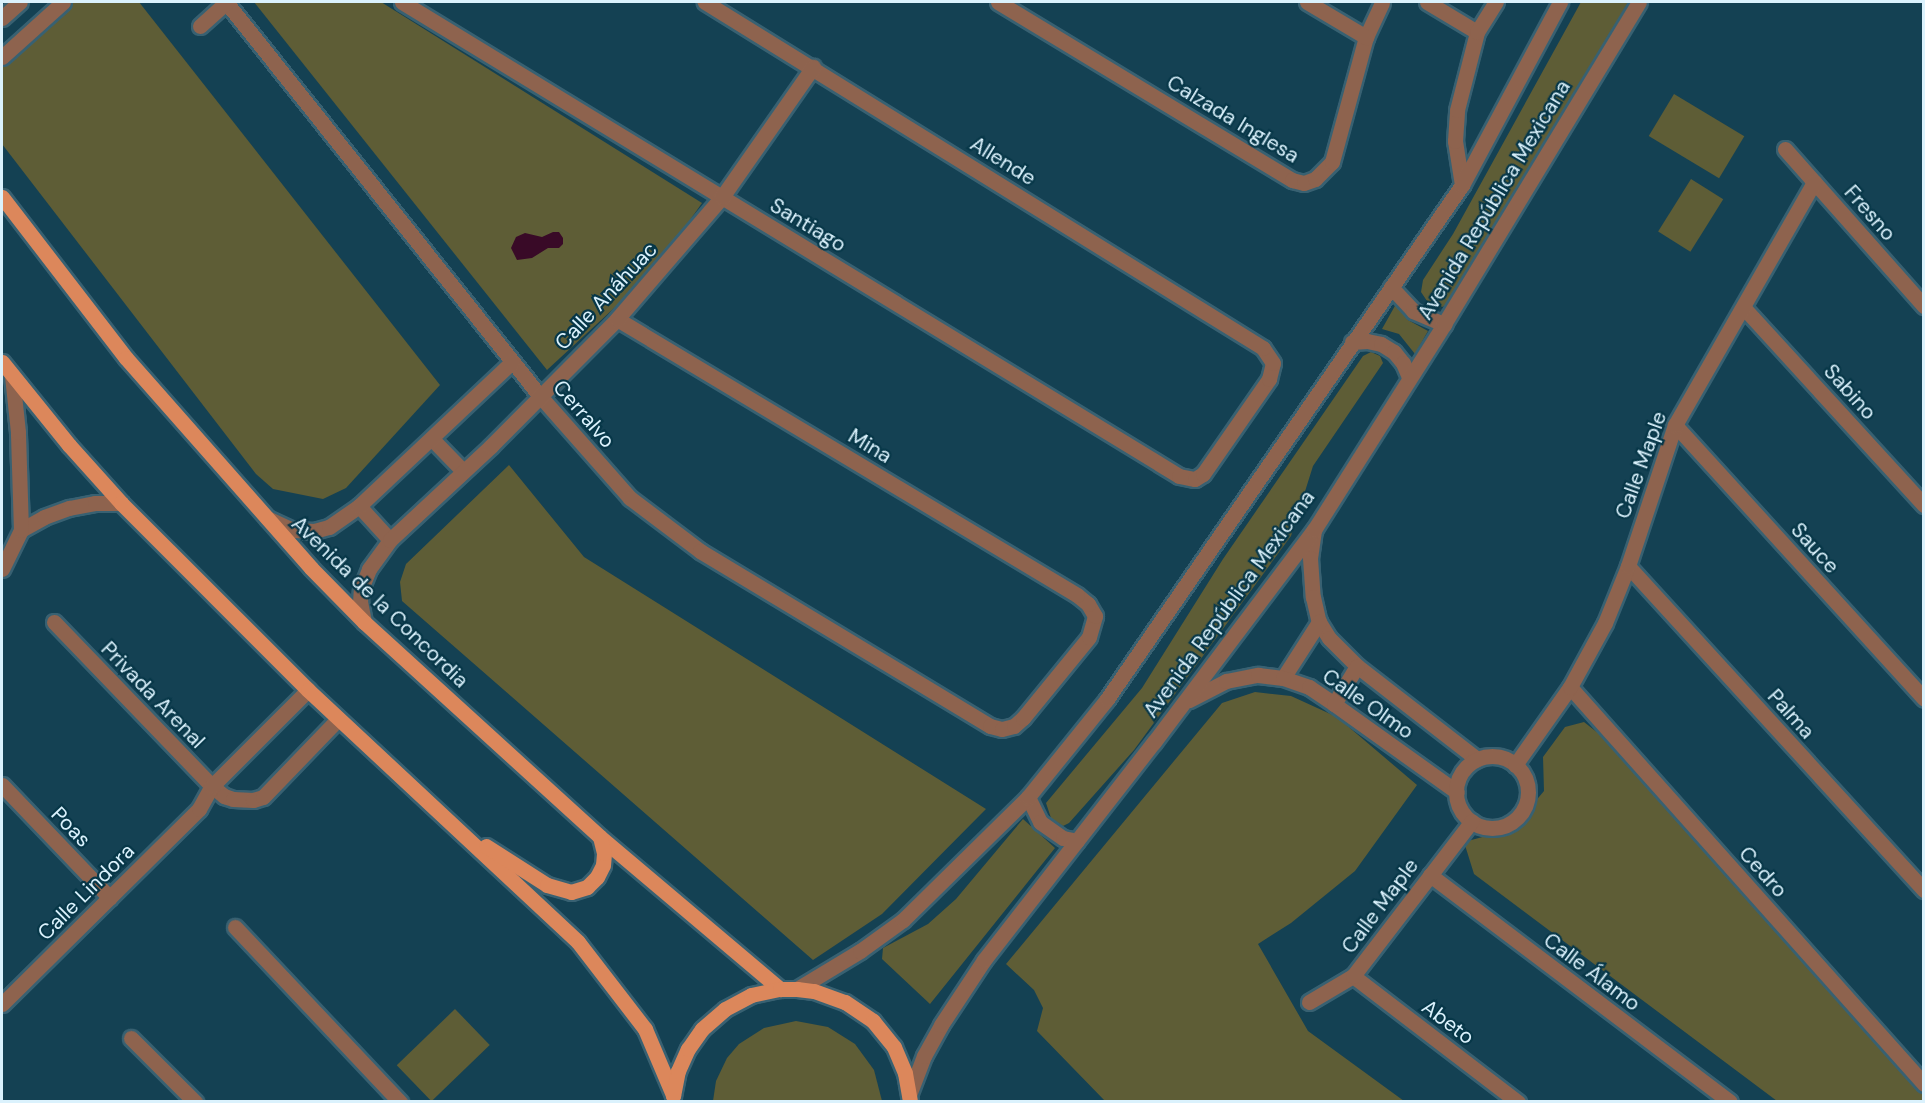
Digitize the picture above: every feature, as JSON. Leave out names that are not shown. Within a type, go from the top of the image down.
[{"type":"main road","name":"Avenida de la Concordia","points":[[2,197],[126,357],[264,517],[364,622],[600,837],[780,989]]},
{"type":"main road","points":[[2,362],[121,503],[338,719],[562,927],[616,988],[645,1029],[673,1098]]},
{"type":"main road","points":[[455,827],[547,885],[571,892],[587,887],[597,877],[603,866],[604,853],[600,837]]},
{"type":"main road","points":[[673,1098],[678,1071],[688,1049],[702,1029],[725,1009],[751,995],[780,989],[797,989],[814,991],[845,1002],[873,1022],[894,1047],[905,1073],[910,1100]]},
{"type":"street","points":[[2,18],[20,2]]},
{"type":"street","points":[[2,57],[63,2]]},
{"type":"street","points":[[200,26],[227,2]]},
{"type":"street","name":"Cerralvo","points":[[227,2],[512,362],[630,498],[700,551],[990,726],[1002,729],[1014,726]]},
{"type":"street","name":"Santiago","points":[[402,2],[1179,476],[1195,479]]},
{"type":"street","name":"Allende","points":[[705,2],[1263,348],[1273,363],[1272,371],[1209,467],[1195,479]]},
{"type":"street","name":"Calzada Inglesa","points":[[998,2],[1292,180],[1304,183],[1316,179],[1332,162],[1366,37],[1382,2]]},
{"type":"street","points":[[1307,2],[1366,37]]},
{"type":"street","points":[[1427,2],[1477,32]]},
{"type":"street","name":"Avenida República Mexicana","points":[[1462,185],[1455,141],[1457,110],[1477,32],[1496,2]]},
{"type":"street","name":"Avenida República Mexicana","points":[[797,989],[888,933],[1028,797],[1107,699],[1462,185],[1560,2]]},
{"type":"street","name":"Avenida República Mexicana","points":[[910,1100],[924,1056],[977,969],[1314,530],[1444,324],[1639,2]]},
{"type":"street","name":"Calle Anáhuac","points":[[364,622],[360,602],[361,589],[369,568],[390,540],[617,319],[722,197],[813,67]]},
{"type":"street","name":"Fresno","points":[[1785,149],[1923,306]]},
{"type":"street","name":"Calle Maple","points":[[1515,765],[1570,687],[1605,623],[1628,566],[1675,425],[1744,308],[1814,182]]},
{"type":"street","points":[[1391,287],[1413,312],[1444,324]]},
{"type":"street","name":"Sabino","points":[[1744,308],[1923,505]]},
{"type":"street","name":"Mina","points":[[617,319],[1077,595],[1088,604],[1095,616],[1089,637],[1014,726]]},
{"type":"street","points":[[1352,342],[1367,341],[1388,348],[1403,363],[1409,377]]},
{"type":"street","points":[[264,517],[293,530],[314,531],[329,527],[358,506],[512,362]]},
{"type":"street","points":[[2,569],[21,530],[18,432],[12,376]]},
{"type":"street","name":"Sauce","points":[[1675,425],[1923,699]]},
{"type":"street","points":[[432,439],[463,471]]},
{"type":"street","points":[[21,530],[44,517],[69,508],[95,503],[121,503]]},
{"type":"street","points":[[358,506],[390,540]]},
{"type":"street","name":"Calle Olmo","points":[[1314,530],[1311,579],[1319,622],[1339,651],[1477,759]]},
{"type":"street","name":"Palma","points":[[1628,566],[1923,890]]},
{"type":"street","name":"Privada Arenal","points":[[54,622],[218,791]]},
{"type":"street","points":[[1283,678],[1319,622]]},
{"type":"street","points":[[1335,704],[1357,666]]},
{"type":"street","name":"Calle Olmo","points":[[1181,705],[1226,681],[1258,675],[1283,678],[1309,687],[1335,704],[1456,792]]},
{"type":"street","name":"Cedro","points":[[1570,687],[1923,1084]]},
{"type":"street","name":"Calle Lindora","points":[[4,996],[110,898],[218,791],[308,690]]},
{"type":"street","points":[[218,791],[244,801],[263,797],[338,719]]},
{"type":"street","points":[[1490,756],[1504,758],[1515,765],[1527,785],[1524,809],[1507,825],[1495,828],[1472,821],[1458,803],[1456,792],[1460,776],[1477,759],[1490,756]]},
{"type":"street","name":"Poas","points":[[2,785],[110,898]]},
{"type":"street","points":[[1028,797],[1040,822],[1063,838],[1077,841]]},
{"type":"street","name":"Calle Maple","points":[[1309,1002],[1353,976],[1472,821]]},
{"type":"street","name":"Calle Álamo","points":[[1430,876],[1730,1101]]},
{"type":"street","points":[[235,927],[400,1101]]},
{"type":"street","name":"Abeto","points":[[1353,976],[1518,1101]]},
{"type":"street","points":[[131,1038],[195,1101]]},
{"type":"shaded area","points":[[68,2],[139,2],[440,385],[346,488],[323,499],[273,489],[256,474],[2,144],[2,60]]},
{"type":"shaded area","points":[[254,2],[381,2],[702,203],[678,237],[624,299],[547,370]]},
{"type":"shaded area","points":[[1581,2],[1628,2],[1446,305],[1438,309],[1427,301],[1421,292],[1423,280],[1453,234]]},
{"type":"shaded area","points":[[1674,94],[1744,136],[1719,178],[1649,136]]},
{"type":"shaded area","points":[[1691,179],[1723,199],[1690,252],[1658,232]]},
{"type":"shaded area","points":[[559,232],[563,238],[563,244],[559,248],[548,248],[532,258],[517,260],[511,248],[516,237],[525,233],[542,237]]},
{"type":"shaded area","points":[[1396,304],[1408,320],[1428,331],[1415,354],[1399,334],[1382,329]]},
{"type":"shaded area","points":[[1371,352],[1380,356],[1383,363],[1313,466],[1291,536],[1134,750],[1069,823],[1063,826],[1051,818],[1046,803],[1142,688],[1223,559],[1363,356]]},
{"type":"shaded area","points":[[509,465],[584,557],[986,809],[882,914],[813,960],[402,601],[400,582],[406,564]]},
{"type":"shaded area","points":[[1255,692],[1291,696],[1337,717],[1417,785],[1355,871],[1291,923],[1258,944],[1308,1031],[1404,1101],[1105,1101],[1037,1031],[1043,1008],[1034,990],[1006,964],[1222,703]]},
{"type":"shaded area","points":[[1584,722],[1598,733],[1923,1094],[1923,1101],[1777,1101],[1474,874],[1464,842],[1512,829],[1544,791],[1543,757],[1565,727]]},
{"type":"shaded area","points":[[1023,819],[1055,848],[930,1004],[882,959],[883,948],[928,924],[956,899]]},
{"type":"shaded area","points":[[455,1009],[490,1045],[431,1101],[397,1065]]},
{"type":"shaded area","points":[[796,1021],[828,1027],[855,1044],[874,1070],[882,1101],[713,1101],[716,1081],[727,1058],[739,1044],[764,1028]]}]
